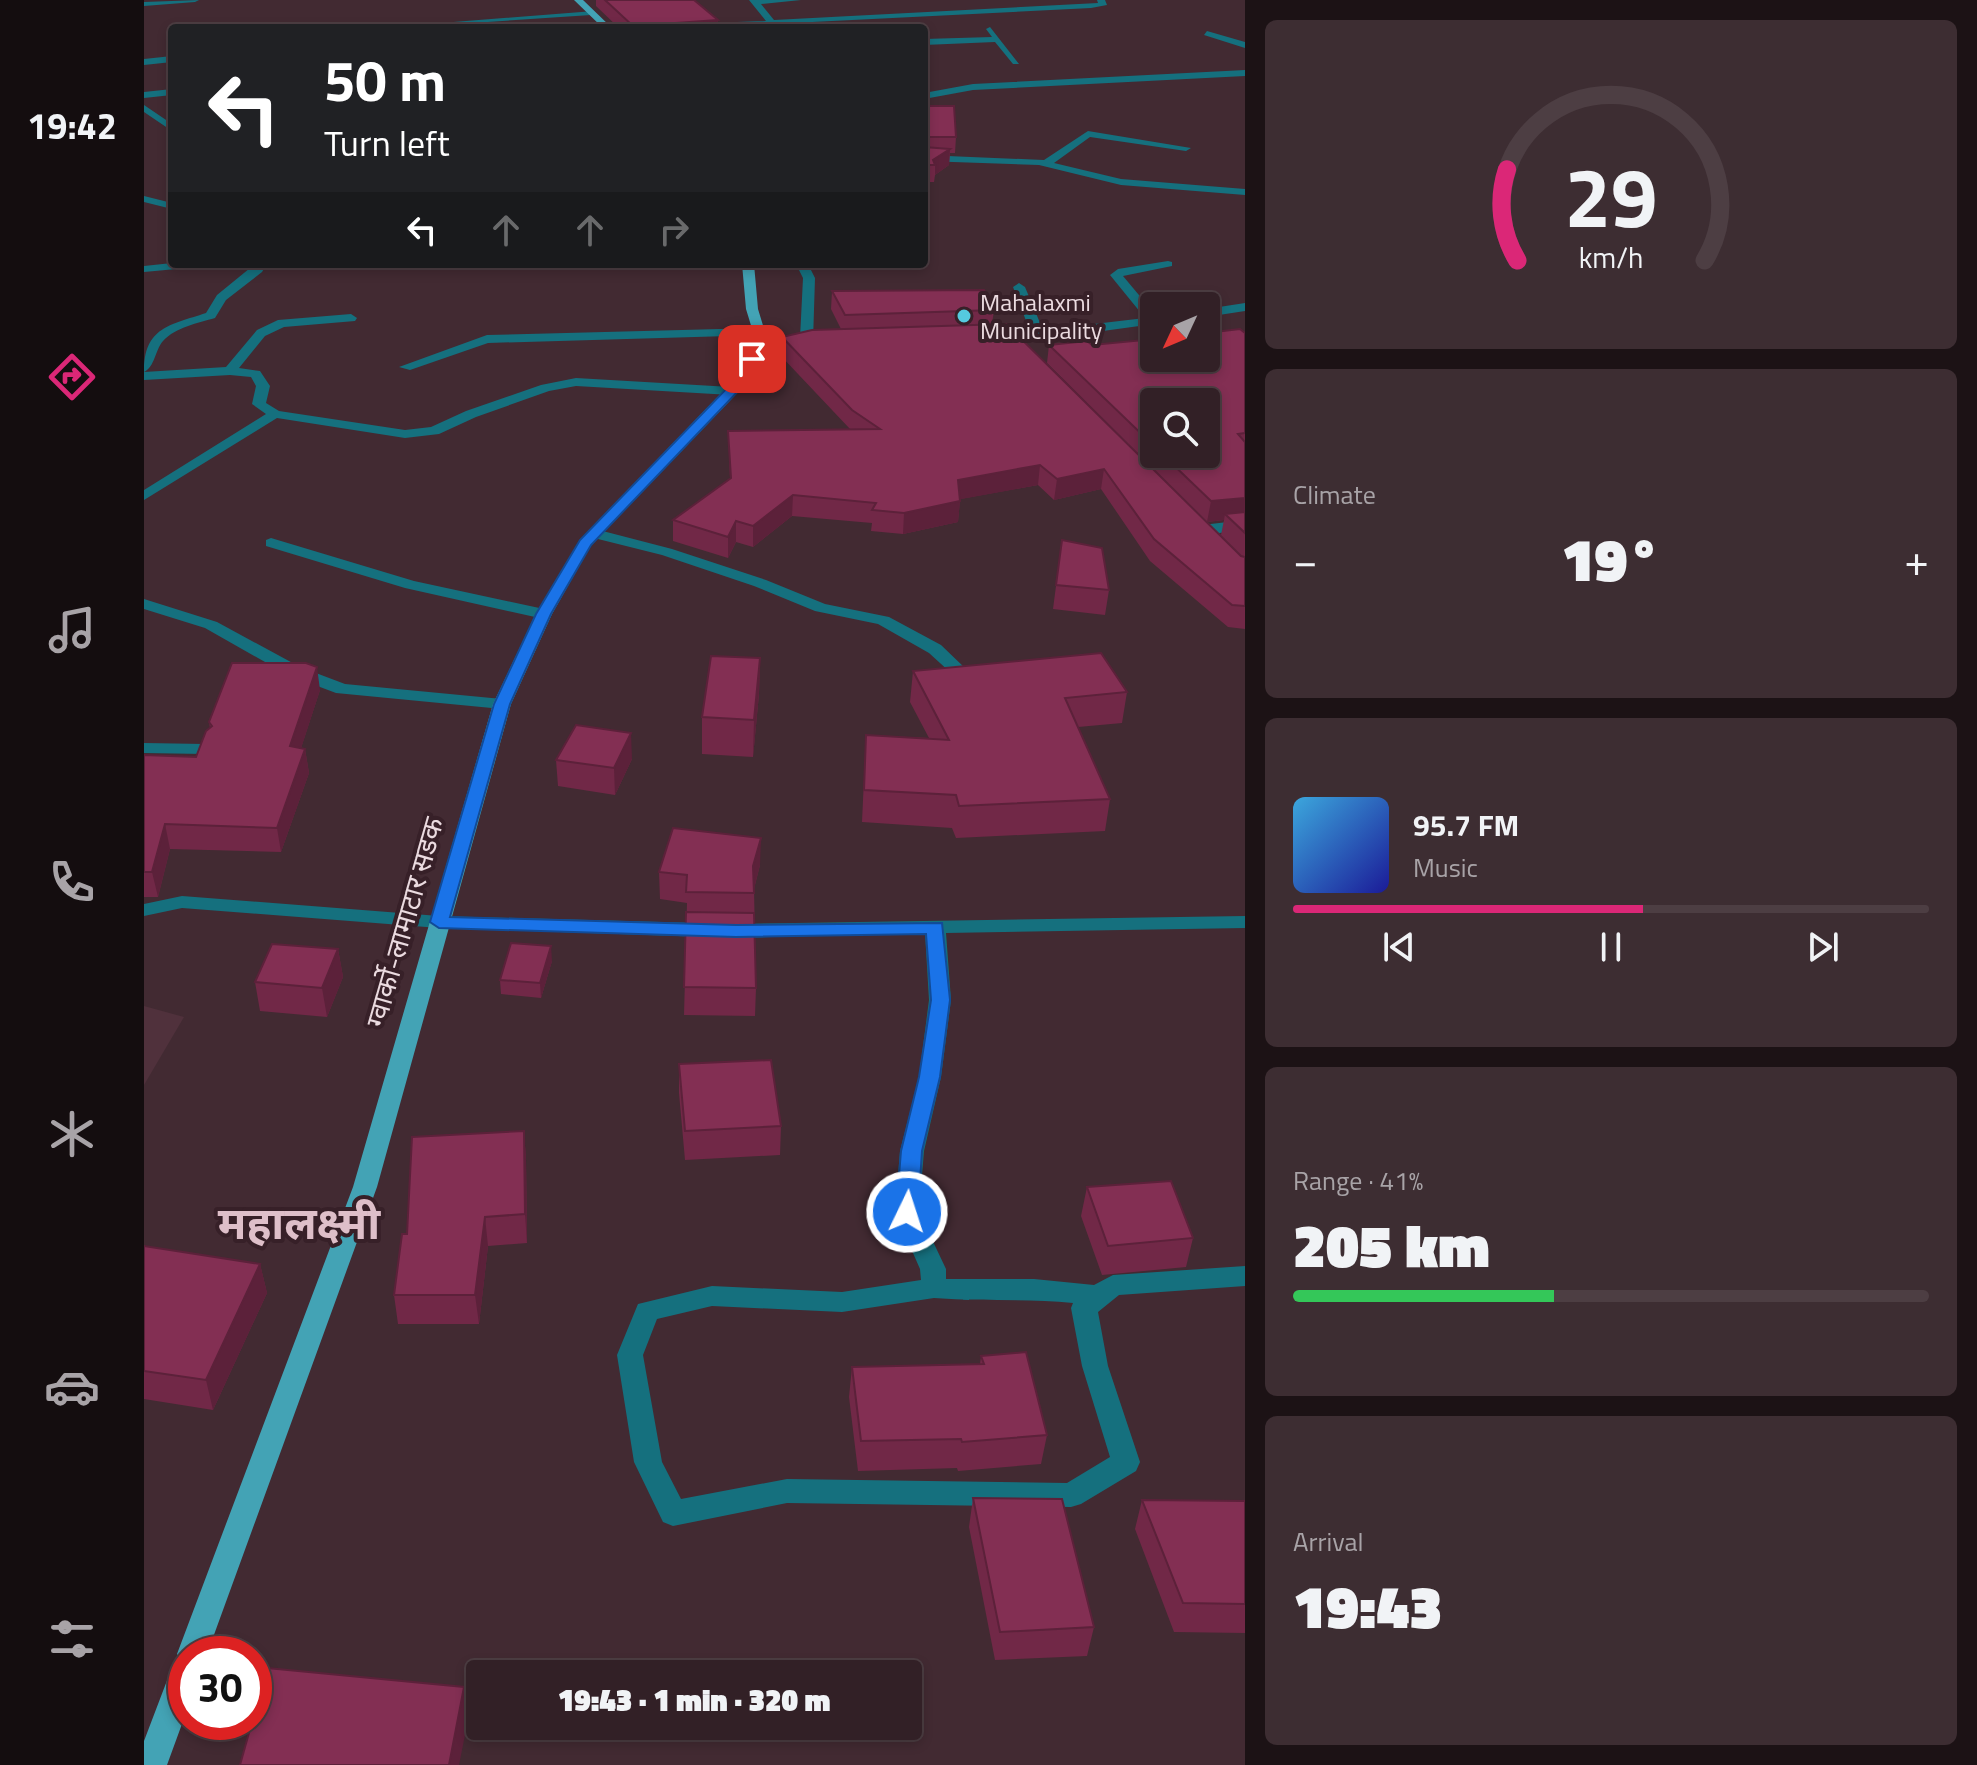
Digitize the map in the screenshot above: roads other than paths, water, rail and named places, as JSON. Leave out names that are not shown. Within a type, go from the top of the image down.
[{"type":"main road","points":[[580,1],[603,24]]},
{"type":"main road","points":[[748,268],[758,338]]},
{"type":"main road","name":"ग्वार्को-लामाटार सडक","points":[[199,1636],[365,1187],[502,704],[544,614],[585,543],[731,391],[752,359],[758,338]]},
{"type":"main road","points":[[151,1765],[168,1719]]},
{"type":"street","points":[[144,4],[195,0]]},
{"type":"street","points":[[754,1],[797,0]]},
{"type":"street","points":[[737,24],[1103,5],[1101,0]]},
{"type":"street","points":[[580,1],[595,2]]},
{"type":"street","points":[[754,1],[772,23]]},
{"type":"street","points":[[980,12],[996,39],[1016,62]]},
{"type":"street","points":[[453,24],[591,13]]},
{"type":"street","points":[[1207,33],[1245,44]]},
{"type":"street","points":[[928,42],[996,39]]},
{"type":"street","points":[[144,62],[168,59]]},
{"type":"street","points":[[928,95],[973,87],[1245,73]]},
{"type":"street","points":[[144,95],[168,92]]},
{"type":"street","points":[[144,108],[167,120]]},
{"type":"street","points":[[1047,163],[1088,134],[1186,148]]},
{"type":"street","points":[[928,158],[991,158],[1047,163],[1121,182],[1245,192]]},
{"type":"street","points":[[144,202],[168,205]]},
{"type":"street","points":[[1140,303],[1116,275],[1122,271],[1168,264]]},
{"type":"street","points":[[144,269],[168,267]]},
{"type":"street","points":[[144,368],[154,341],[165,330],[211,315],[221,298],[259,268]]},
{"type":"street","points":[[804,268],[809,278],[806,341]]},
{"type":"street","points":[[1019,287],[1038,334]]},
{"type":"street","points":[[1220,311],[1245,307]]},
{"type":"street","points":[[230,371],[261,333],[282,323],[351,318]]},
{"type":"street","points":[[981,336],[1038,334],[1140,322]]},
{"type":"street","points":[[1010,336],[1023,352]]},
{"type":"street","points":[[405,367],[487,339],[821,340]]},
{"type":"street","points":[[144,376],[230,371],[255,374],[263,386],[259,404],[275,414],[405,434],[434,431],[546,388],[576,382],[731,391]]},
{"type":"street","points":[[145,496],[275,414]]},
{"type":"street","points":[[1202,530],[1245,525]]},
{"type":"street","points":[[595,534],[680,556],[821,608],[883,620],[935,649],[957,669]]},
{"type":"street","points":[[271,543],[411,585],[544,614]]},
{"type":"street","points":[[144,604],[211,625],[294,671],[342,689],[502,704]]},
{"type":"street","points":[[144,748],[205,749]]},
{"type":"street","points":[[144,910],[182,902],[439,922],[736,931],[1245,922]]},
{"type":"street","points":[[934,1288],[933,1269],[907,1212],[912,1151],[930,1077],[940,1000],[935,928]]},
{"type":"street","points":[[1098,1296],[1034,1289],[975,1291],[934,1288],[842,1302],[712,1296],[647,1311],[630,1355],[648,1462],[673,1513],[787,1491],[1071,1495],[1126,1462],[1095,1366],[1084,1308],[1113,1285],[1245,1276]]},
{"type":"place","name":"Mahalaxmi Municipality","points":[[964,316]]},
{"type":"district","name":"महालक्ष्मी","points":[[299,1222]]}]
